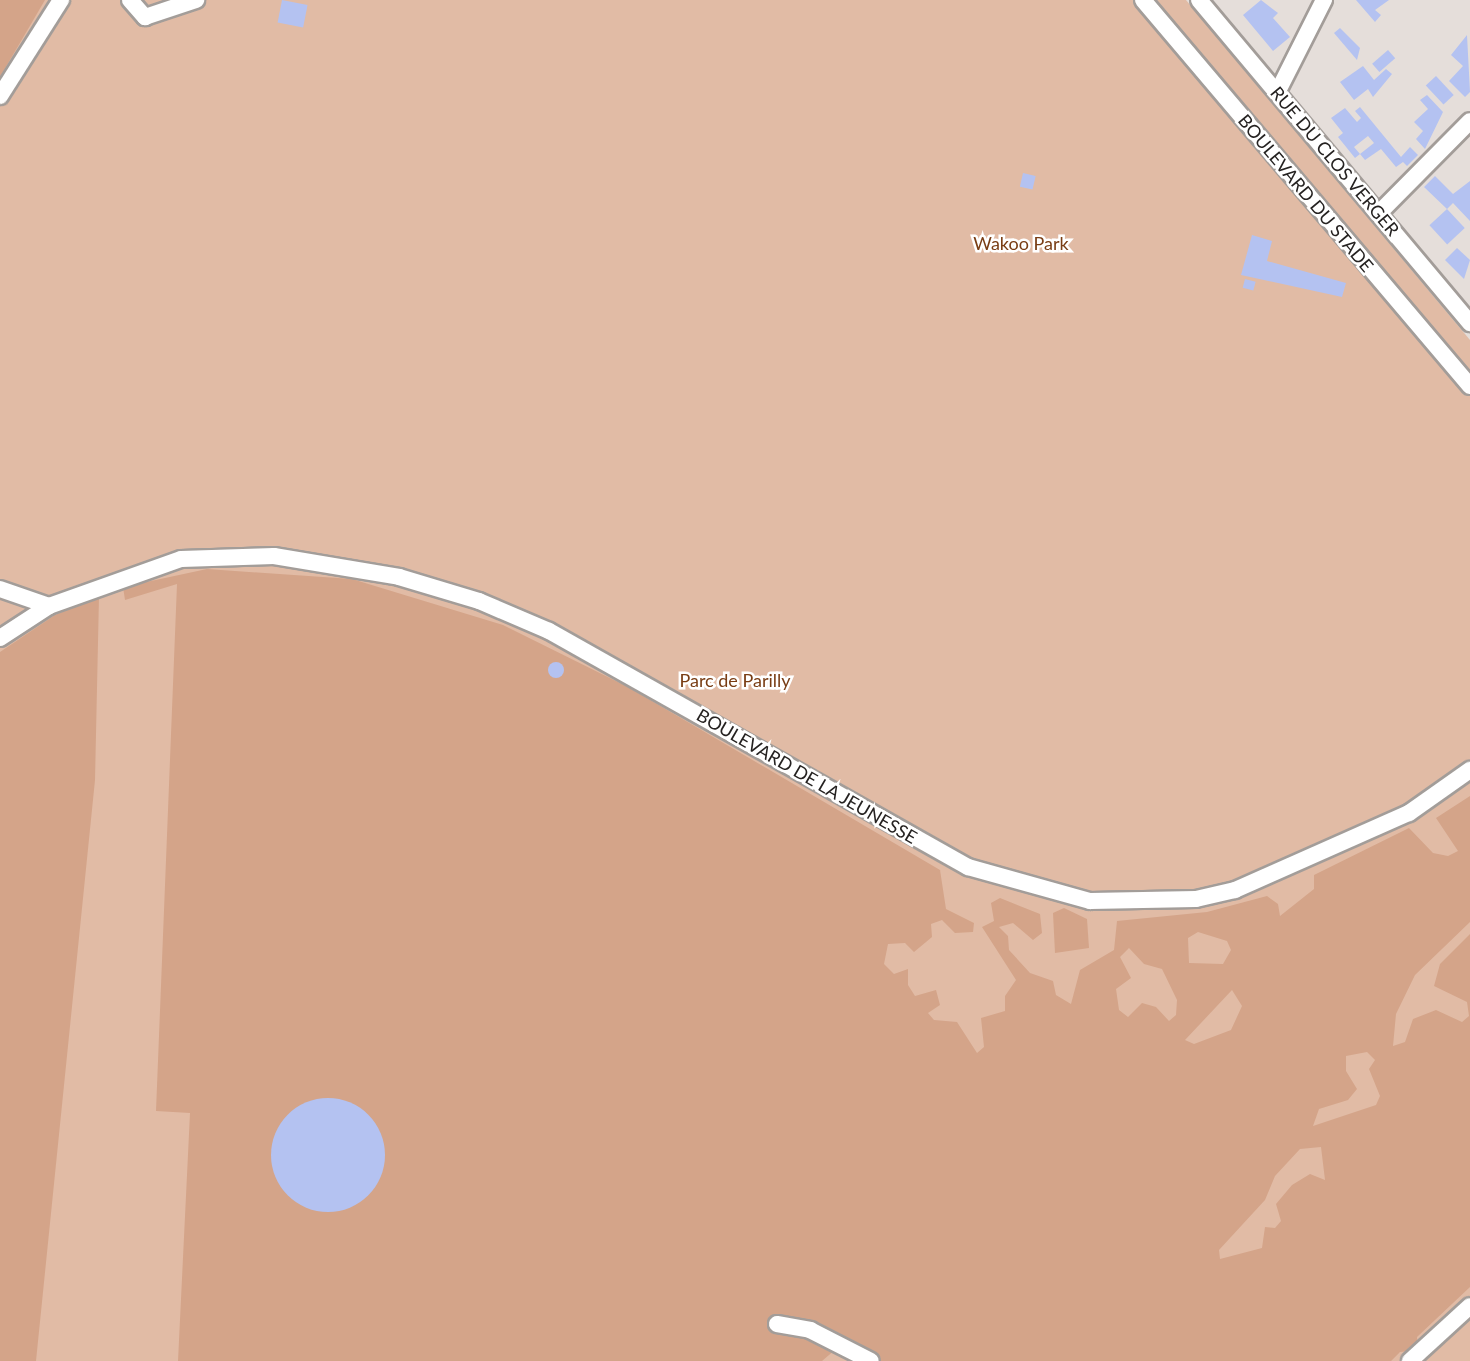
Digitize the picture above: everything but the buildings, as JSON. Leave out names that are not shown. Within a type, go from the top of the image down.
[{"type":"street","points":[[0,96],[61,0]]},
{"type":"street","points":[[130,0],[145,17],[196,0]]},
{"type":"street","name":"BOULEVARD DU STADE","points":[[1143,0],[1470,386]]},
{"type":"street","name":"RUE DU CLOS VERGER","points":[[1199,0],[1278,91],[1470,323]]},
{"type":"street","points":[[1278,91],[1324,0]]},
{"type":"street","points":[[1379,213],[1470,121]]},
{"type":"street","name":"BOULEVARD DE LA JEUNESSE","points":[[0,638],[49,606],[169,562],[207,556],[274,556],[424,583],[506,611],[572,642],[968,867],[1089,901],[1196,899],[1235,890],[1409,813],[1470,770]]},
{"type":"street","points":[[0,589],[49,606]]},
{"type":"street","points":[[1410,1361],[1470,1306]]},
{"type":"street","points":[[777,1324],[810,1329],[871,1361]]},
{"type":"green space","name":"Parc de Parilly","points":[[0,0],[1186,0],[1470,340],[1470,1361],[0,1361]]},
{"type":"shaded area","points":[[0,0],[45,0],[0,77]]},
{"type":"shaded area","points":[[207,569],[352,579],[503,625],[628,687],[940,870],[946,909],[974,923],[973,932],[955,933],[942,920],[931,924],[932,937],[914,952],[905,943],[888,944],[884,964],[894,974],[908,969],[908,985],[915,996],[936,990],[940,1005],[928,1013],[934,1020],[957,1022],[977,1053],[984,1047],[981,1018],[1005,1011],[1005,996],[1016,980],[982,927],[994,921],[991,903],[1000,898],[1040,914],[1042,933],[1033,940],[1013,923],[999,927],[1008,936],[1009,950],[1030,973],[1053,981],[1056,995],[1071,1004],[1080,970],[1114,950],[1117,921],[1207,912],[1267,896],[1278,904],[1280,916],[1314,889],[1314,875],[1409,828],[1433,853],[1448,856],[1458,851],[1436,818],[1470,796],[1470,922],[1415,975],[1396,1014],[1393,1046],[1405,1042],[1413,1019],[1436,1010],[1462,1022],[1469,1016],[1467,1002],[1434,986],[1440,964],[1470,934],[1470,1287],[1417,1337],[1418,1350],[1400,1352],[1391,1361],[880,1361],[843,1343],[822,1361],[178,1361],[190,1113],[156,1111],[177,584],[125,600],[123,587]],"holes":[[[1198,932],[1227,941],[1231,950],[1223,964],[1189,963],[1188,938]],[[1129,948],[1144,964],[1162,969],[1177,1000],[1176,1015],[1169,1021],[1156,1007],[1142,1003],[1128,1017],[1119,1010],[1116,989],[1131,978],[1120,957]],[[1232,990],[1242,1006],[1231,1030],[1194,1044],[1185,1040]],[[1367,1052],[1375,1060],[1369,1069],[1380,1096],[1376,1105],[1313,1126],[1319,1109],[1348,1100],[1357,1089],[1346,1071],[1346,1056]],[[1321,1147],[1325,1180],[1310,1174],[1292,1185],[1276,1204],[1281,1221],[1275,1228],[1265,1227],[1262,1248],[1220,1259],[1219,1250],[1265,1200],[1275,1176],[1300,1149]]]},
{"type":"shaded area","points":[[99,596],[95,780],[36,1361],[0,1361],[0,652],[55,615]]},
{"type":"shaded area","points":[[1064,908],[1087,919],[1089,948],[1055,953],[1053,913]]},
{"type":"park label","name":"Wakoo Park","points":[[1021,243]]}]
